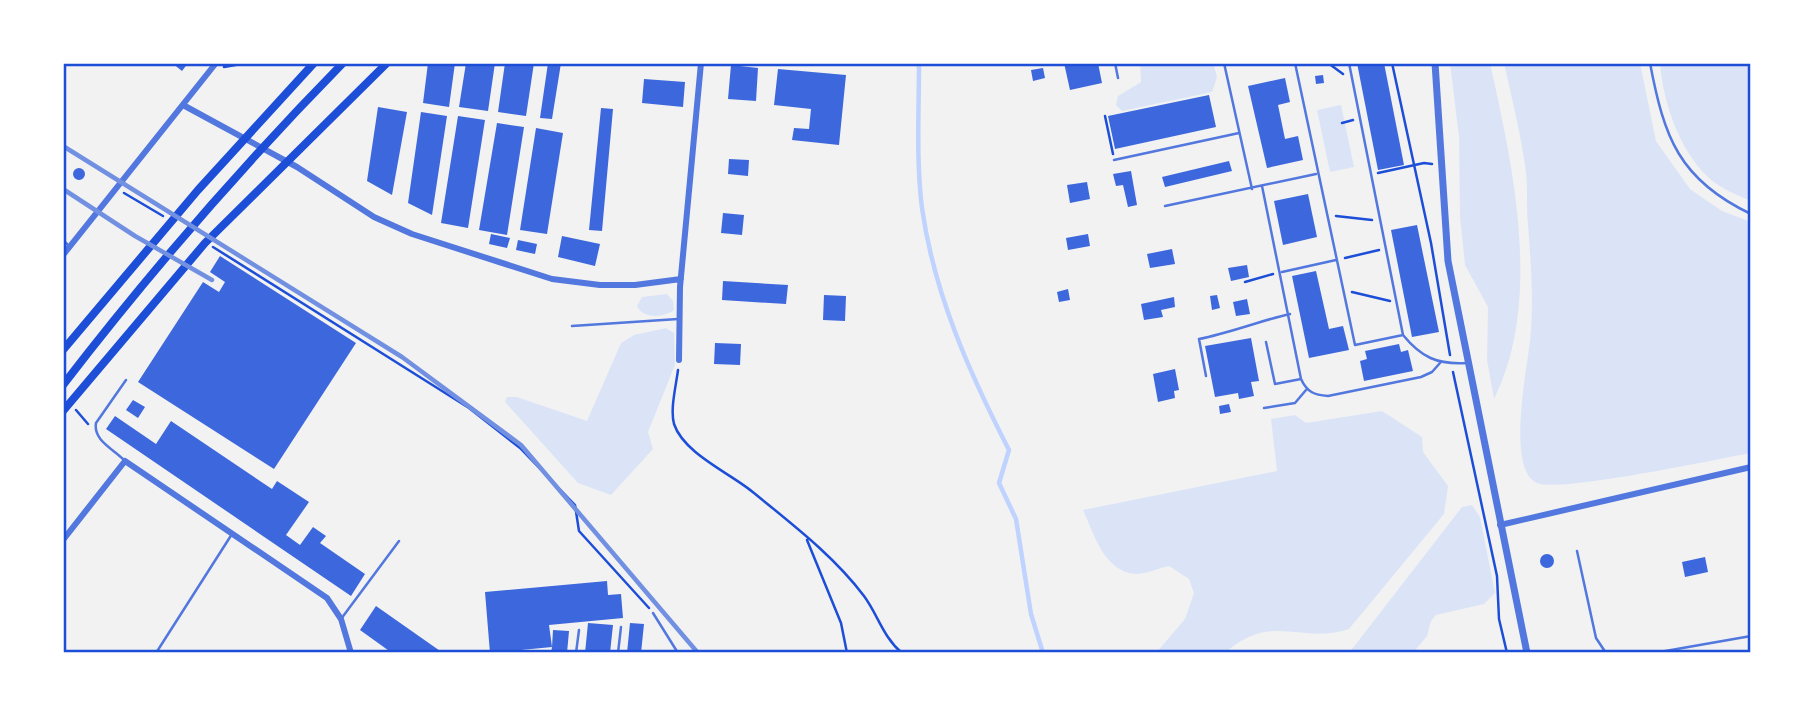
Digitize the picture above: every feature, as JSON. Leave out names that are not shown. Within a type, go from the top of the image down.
[{"type":"main road","points":[[63,350],[198,190],[314,63]]},
{"type":"main road","points":[[63,385],[122,307],[218,196],[343,63]]},
{"type":"main road","points":[[63,411],[205,243],[387,63]]},
{"type":"street","points":[[679,360],[681,279],[701,63]]},
{"type":"street","points":[[1435,63],[1448,261],[1466,363],[1527,653]]},
{"type":"street","points":[[63,255],[218,65]]},
{"type":"street","points":[[183,105],[297,167],[374,217],[412,234],[552,279],[624,285],[681,279]]},
{"type":"street","points":[[63,540],[125,461],[327,598],[341,620],[351,653]]},
{"type":"street","points":[[1500,525],[1751,467]]},
{"type":"lane","points":[[1115,63],[1118,78]]},
{"type":"lane","points":[[1224,63],[1252,189]]},
{"type":"lane","points":[[1294,63],[1355,345],[1403,335]]},
{"type":"lane","points":[[1349,63],[1403,335],[1419,354],[1440,363],[1466,363]]},
{"type":"lane","points":[[1650,63],[1665,128],[1686,168],[1705,187],[1751,214]]},
{"type":"lane","points":[[1114,160],[1238,133]]},
{"type":"lane","points":[[1165,206],[1317,174]]},
{"type":"lane","points":[[1262,186],[1282,272],[1301,379],[1306,390],[1328,396],[1421,377],[1432,372],[1440,363]]},
{"type":"lane","points":[[63,240],[70,247]]},
{"type":"lane","points":[[1282,272],[1336,260]]},
{"type":"lane","points":[[1206,376],[1199,340],[1290,314]]},
{"type":"lane","points":[[572,327],[681,318]]},
{"type":"lane","points":[[1266,342],[1275,384],[1301,379]]},
{"type":"lane","points":[[125,461],[98,439],[94,431],[96,423],[126,380]]},
{"type":"lane","points":[[1264,408],[1295,402],[1306,390]]},
{"type":"lane","points":[[156,653],[232,534]]},
{"type":"lane","points":[[341,620],[399,541]]},
{"type":"lane","points":[[1577,551],[1596,638],[1606,653]]},
{"type":"lane","points":[[653,613],[678,653]]},
{"type":"lane","points":[[618,653],[621,627]]},
{"type":"lane","points":[[576,653],[579,630]]},
{"type":"lane","points":[[1654,653],[1751,636]]},
{"type":"path","points":[[218,65],[247,63]]},
{"type":"path","points":[[1328,63],[1352,80]]},
{"type":"path","points":[[1105,116],[1114,160]]},
{"type":"path","points":[[1371,174],[1424,163],[1432,164]]},
{"type":"path","points":[[124,192],[167,219]]},
{"type":"path","points":[[1326,215],[1380,221]]},
{"type":"path","points":[[210,245],[469,408],[520,448],[575,505],[579,531],[653,613]]},
{"type":"path","points":[[1336,260],[1386,249]]},
{"type":"path","points":[[1245,282],[1282,272]]},
{"type":"path","points":[[1343,290],[1397,303]]},
{"type":"path","points":[[679,360],[674,423],[683,438],[707,461],[752,491],[806,537],[864,597],[884,634],[902,653]]},
{"type":"path","points":[[806,537],[841,623],[847,653]]},
{"type":"shaded area","points":[[1140,63],[1213,63],[1217,77],[1212,92],[1122,111],[1116,105],[1118,96],[1141,82]]},
{"type":"shaded area","points":[[1450,63],[1490,63],[1514,189],[1519,233],[1517,320],[1509,361],[1494,399],[1487,360],[1488,307],[1465,265],[1460,217],[1459,137]]},
{"type":"shaded area","points":[[1504,63],[1640,63],[1656,141],[1690,189],[1722,211],[1751,222],[1751,453],[1575,483],[1537,483],[1528,474],[1522,459],[1520,439],[1532,312],[1527,178]]},
{"type":"shaded area","points":[[1660,63],[1751,63],[1751,201],[1712,181],[1689,153],[1669,109]]},
{"type":"shaded area","points":[[1341,105],[1354,167],[1330,172],[1317,110]]},
{"type":"shaded area","points":[[667,294],[673,301],[674,310],[669,313],[648,315],[637,306],[642,297]]},
{"type":"shaded area","points":[[666,328],[674,333],[675,365],[648,432],[653,449],[611,495],[578,483],[505,402],[507,397],[517,397],[587,421],[621,343],[634,335]]},
{"type":"shaded area","points":[[1382,411],[1422,437],[1423,452],[1448,486],[1444,514],[1349,629],[1315,634],[1272,631],[1242,641],[1225,653],[1156,653],[1185,619],[1194,593],[1189,579],[1169,566],[1136,574],[1116,567],[1096,540],[1083,510],[1277,471],[1271,419],[1295,415],[1306,423]]},
{"type":"shaded area","points":[[1472,505],[1480,517],[1495,593],[1484,604],[1436,615],[1431,621],[1427,636],[1413,653],[1349,653],[1462,507]]},
{"type":"building","points":[[172,63],[188,63],[182,71]]},
{"type":"building","points":[[428,63],[455,63],[449,107],[423,103]]},
{"type":"building","points":[[466,63],[495,63],[488,111],[459,107]]},
{"type":"building","points":[[505,63],[534,63],[526,116],[498,112]]},
{"type":"building","points":[[548,63],[561,63],[552,119],[540,118]]},
{"type":"building","points":[[1064,63],[1098,63],[1102,83],[1070,90]]},
{"type":"building","points":[[1357,63],[1384,63],[1404,165],[1378,170]]},
{"type":"building","points":[[731,65],[758,68],[756,101],[728,99]]},
{"type":"building","points":[[1043,68],[1045,78],[1033,81],[1031,70]]},
{"type":"building","points":[[778,69],[846,75],[839,145],[792,140],[794,128],[809,129],[811,109],[774,105]]},
{"type":"building","points":[[1323,75],[1324,83],[1316,84],[1315,76]]},
{"type":"building","points":[[1285,78],[1290,102],[1278,105],[1285,139],[1298,136],[1303,160],[1267,168],[1248,86]]},
{"type":"building","points":[[644,79],[685,82],[683,107],[642,103]]},
{"type":"building","points":[[1209,95],[1216,127],[1115,149],[1108,116]]},
{"type":"building","points":[[378,107],[407,112],[392,195],[367,181]]},
{"type":"building","points":[[601,108],[613,109],[602,231],[589,230]]},
{"type":"building","points":[[421,112],[447,116],[432,215],[408,203]]},
{"type":"building","points":[[458,116],[485,120],[468,228],[441,223]]},
{"type":"building","points":[[497,123],[524,127],[507,235],[479,230]]},
{"type":"building","points":[[536,128],[563,133],[547,234],[520,230]]},
{"type":"building","points":[[729,159],[749,160],[748,176],[728,174]]},
{"type":"building","points":[[1229,161],[1232,171],[1165,187],[1162,177]]},
{"type":"building","points":[[79,168],[85,174],[79,180],[73,174]]},
{"type":"building","points":[[1131,171],[1137,205],[1128,207],[1123,185],[1116,186],[1113,174]]},
{"type":"building","points":[[1087,182],[1090,199],[1070,203],[1067,185]]},
{"type":"building","points":[[1308,194],[1317,237],[1283,245],[1274,201]]},
{"type":"building","points":[[723,213],[744,215],[742,235],[721,233]]},
{"type":"building","points":[[1417,225],[1439,332],[1412,337],[1391,230]]},
{"type":"building","points":[[491,234],[510,238],[507,248],[489,244]]},
{"type":"building","points":[[1088,234],[1090,246],[1068,250],[1066,238]]},
{"type":"building","points":[[562,236],[600,244],[595,266],[558,257]]},
{"type":"building","points":[[518,240],[537,244],[535,254],[516,250]]},
{"type":"building","points":[[1172,249],[1175,264],[1150,268],[1147,254]]},
{"type":"building","points":[[220,256],[356,343],[274,469],[138,382],[203,282],[219,292],[225,282],[210,272]]},
{"type":"building","points":[[1247,265],[1249,277],[1231,281],[1228,268]]},
{"type":"building","points":[[1316,271],[1329,329],[1343,326],[1349,350],[1309,358],[1292,276]]},
{"type":"building","points":[[723,281],[788,285],[786,304],[722,300]]},
{"type":"building","points":[[1068,289],[1070,300],[1059,302],[1057,292]]},
{"type":"building","points":[[824,295],[846,296],[845,321],[823,320]]},
{"type":"building","points":[[1217,295],[1220,308],[1212,310],[1210,296]]},
{"type":"building","points":[[1174,297],[1175,307],[1161,310],[1163,317],[1144,320],[1141,304]]},
{"type":"building","points":[[1247,299],[1250,314],[1236,316],[1233,302]]},
{"type":"building","points":[[1251,338],[1259,381],[1251,382],[1254,396],[1239,399],[1238,393],[1215,397],[1205,346]]},
{"type":"building","points":[[715,343],[741,344],[740,365],[714,364]]},
{"type":"building","points":[[1399,344],[1401,352],[1408,350],[1413,371],[1364,381],[1360,361],[1367,359],[1365,351]]},
{"type":"building","points":[[1175,369],[1179,390],[1174,391],[1175,398],[1158,402],[1153,374]]},
{"type":"building","points":[[133,400],[145,407],[138,418],[126,410]]},
{"type":"building","points":[[1229,404],[1231,412],[1220,414],[1219,406]]},
{"type":"building","points":[[115,416],[156,444],[171,421],[272,489],[277,481],[309,502],[286,535],[300,545],[313,527],[326,536],[320,543],[365,574],[351,596],[106,429]]},
{"type":"building","points":[[1547,554],[1552,556],[1552,566],[1547,568],[1542,566],[1540,561],[1542,556]]},
{"type":"building","points":[[1705,557],[1708,572],[1685,577],[1682,562]]},
{"type":"building","points":[[607,581],[608,595],[621,594],[623,618],[549,625],[552,647],[490,653],[485,592]]},
{"type":"building","points":[[376,606],[443,653],[392,653],[360,630]]},
{"type":"building","points":[[588,623],[613,625],[610,653],[585,653]]},
{"type":"building","points":[[630,623],[644,624],[641,653],[627,653]]},
{"type":"building","points":[[553,630],[569,631],[567,653],[551,653]]},
{"type":"waterway","points":[[919,63],[919,172],[928,240],[955,333],[1009,450],[999,483],[1016,519],[1031,614],[1043,653]]},
{"type":"railway","points":[[63,146],[402,357],[521,445],[698,653]]},
{"type":"railway","points":[[63,189],[135,236],[212,280]]}]
